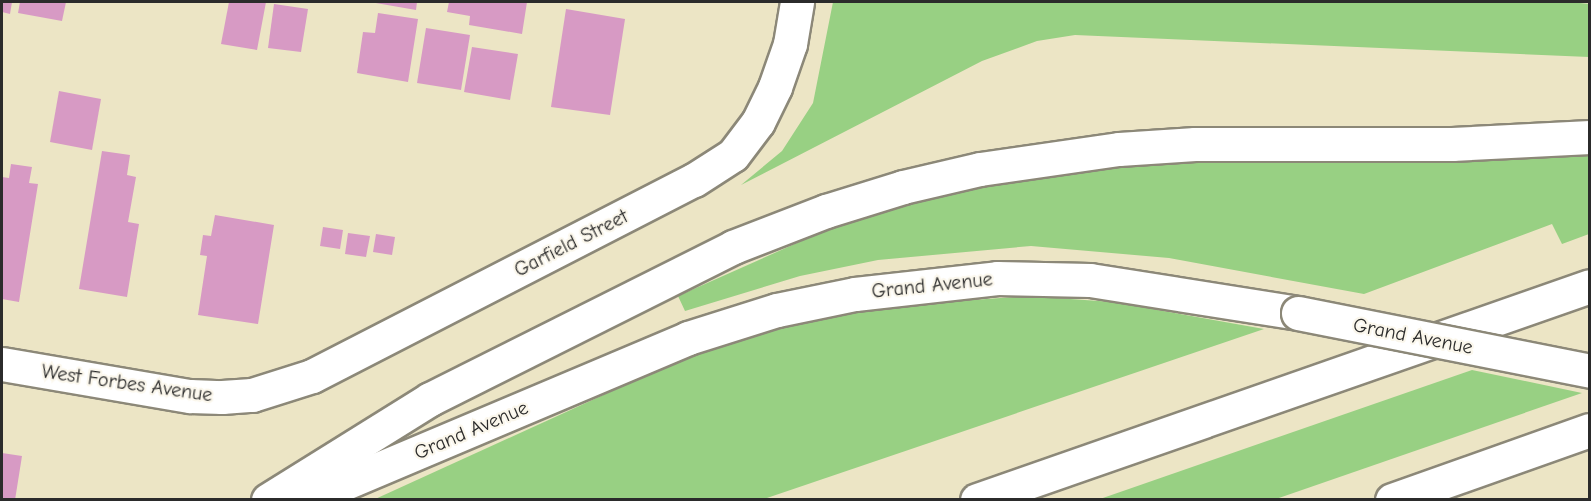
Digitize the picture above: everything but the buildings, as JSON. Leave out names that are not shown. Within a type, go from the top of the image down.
[{"type":"main road","name":"Garfield Street","points":[[252,395],[312,376],[694,180],[733,155],[758,122],[775,87],[790,44],[797,2]]},
{"type":"main road","points":[[268,500],[430,399],[733,247],[826,211],[903,187],[980,169],[1119,149],[1195,144],[1452,144],[1590,137]]},
{"type":"main road","name":"Grand Avenue","points":[[305,500],[688,338],[777,310],[855,294],[997,278],[1090,280],[1170,290],[1590,371]]},
{"type":"main road","points":[[976,500],[1590,286]]},
{"type":"main road","name":"West Forbes Avenue","points":[[2,364],[190,396],[252,395]]},
{"type":"main road","points":[[1392,500],[1590,430]]},
{"type":"green space","points":[[833,2],[1571,2],[1589,4],[1589,57],[1075,35],[1037,41],[982,61],[741,185],[782,151],[813,103]]},
{"type":"green space","points":[[1589,155],[1589,234],[1562,244],[1552,224],[1364,294],[1169,258],[1031,246],[878,260],[800,276],[685,311],[678,296],[835,226],[906,203],[1056,171],[1192,159],[1482,160]]},
{"type":"green space","points":[[1028,296],[1113,302],[1264,329],[764,499],[373,500],[680,360],[729,344],[778,329],[889,306]]},
{"type":"green space","points":[[1472,370],[1582,393],[1276,499],[1100,499]]}]
